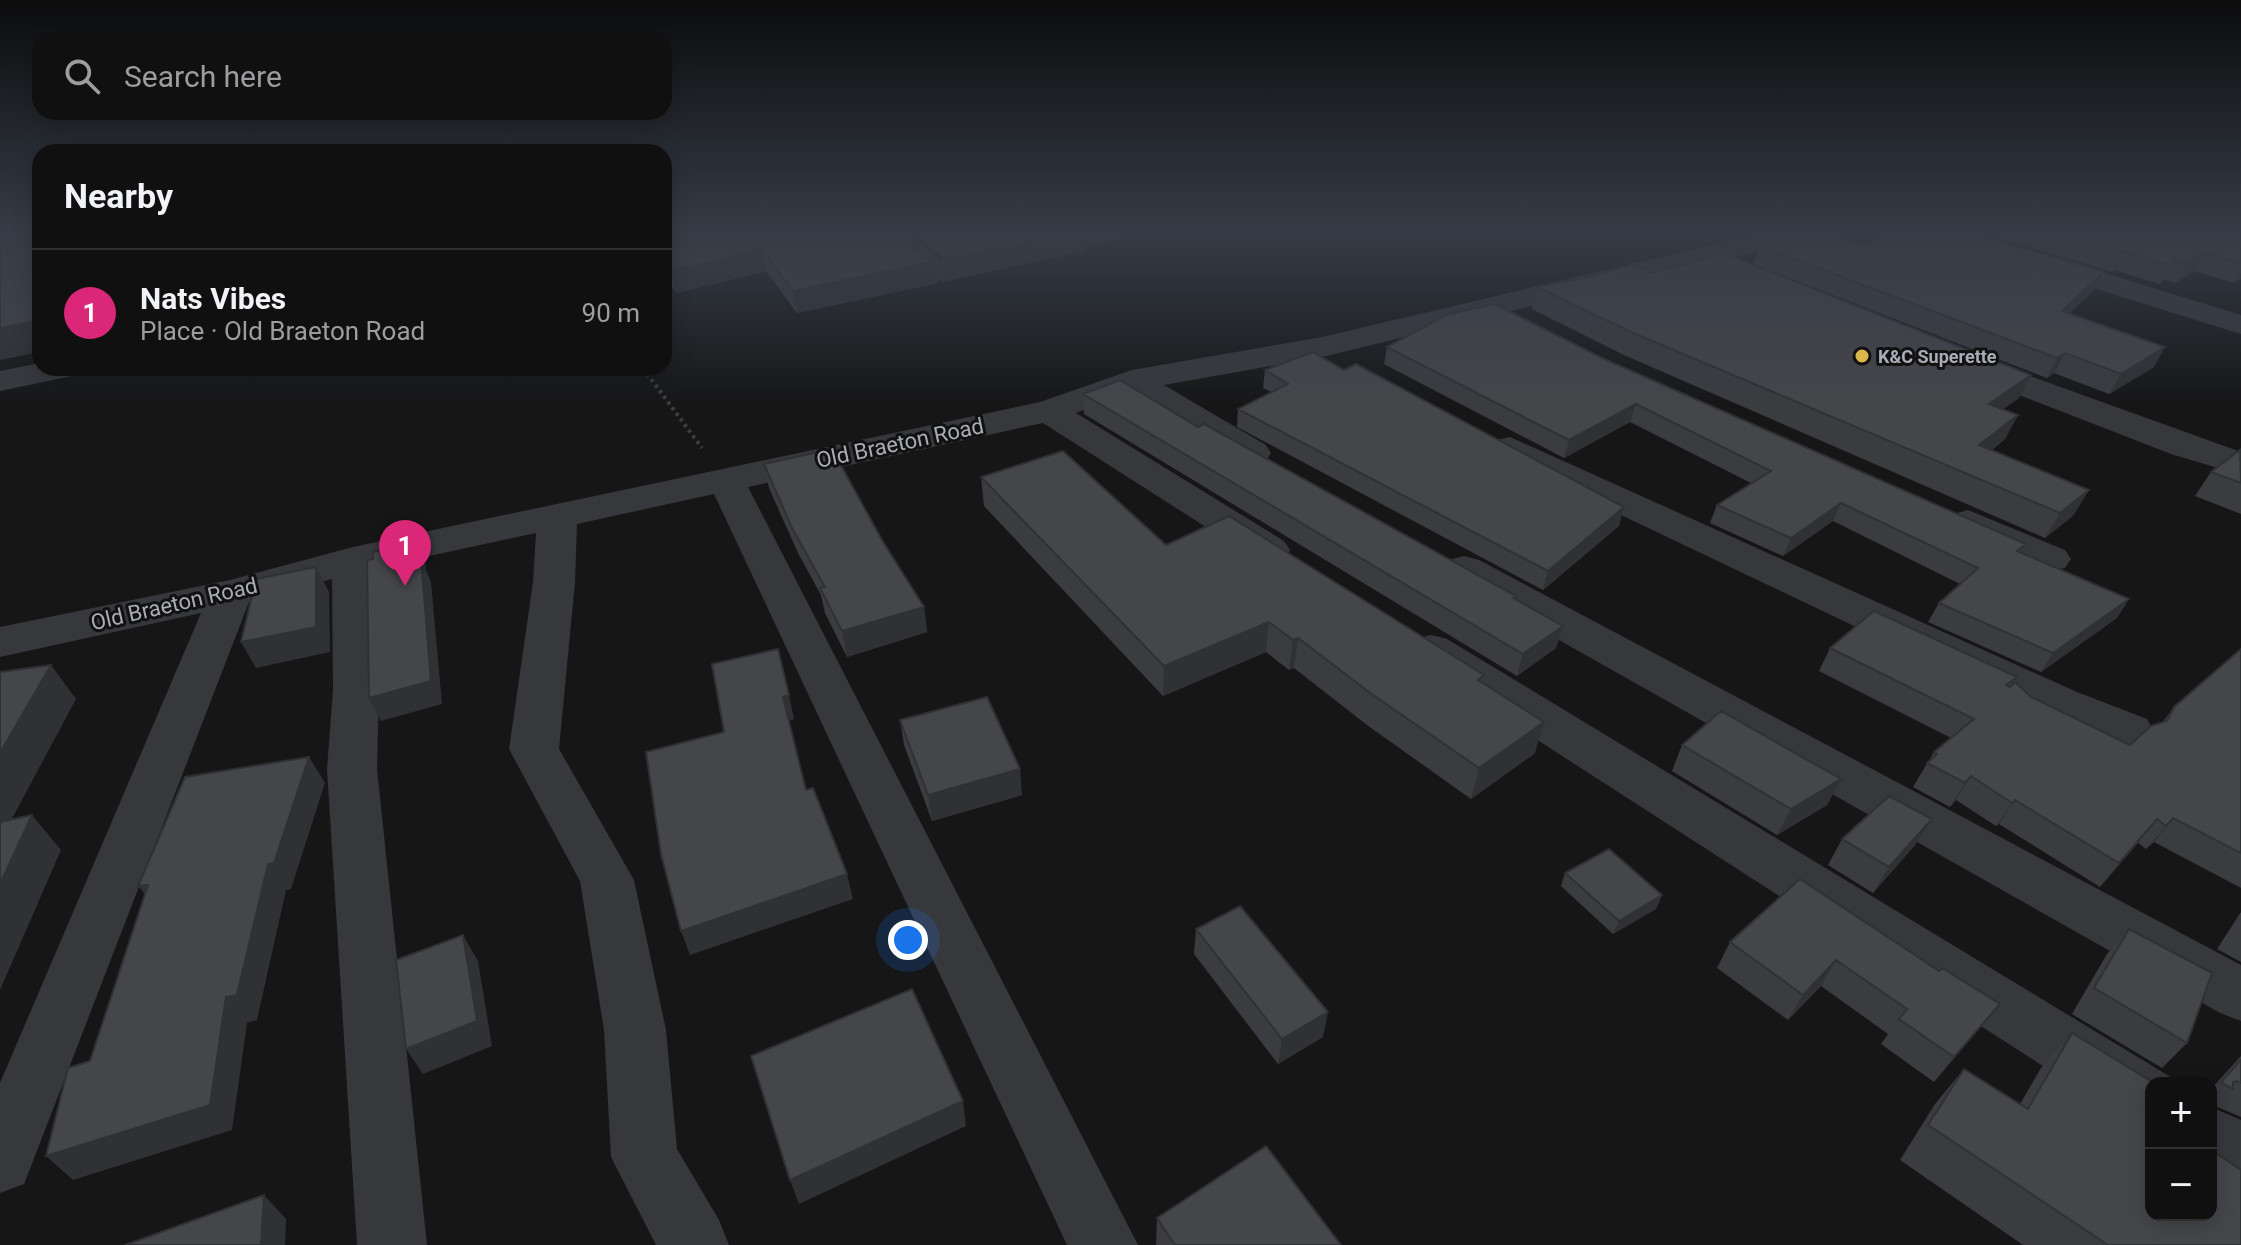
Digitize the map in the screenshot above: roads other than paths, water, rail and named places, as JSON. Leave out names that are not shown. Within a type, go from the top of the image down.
[{"type":"street","name":"Old Braeton Road","points":[[0,642],[231,593],[353,560],[1049,411],[1132,380],[1322,347],[1548,291]]},
{"type":"street","points":[[2132,291],[2241,325]]},
{"type":"street","points":[[1492,304],[1545,331]]},
{"type":"street","points":[[1322,347],[1378,377]]},
{"type":"street","points":[[1937,351],[2184,446],[2241,464]]},
{"type":"street","points":[[0,381],[32,375]]},
{"type":"street","points":[[1132,380],[1224,438],[1291,474]]},
{"type":"street","points":[[1049,411],[1304,571]]},
{"type":"street","points":[[1475,429],[1545,466],[2060,704],[2130,731]]},
{"type":"street","points":[[726,480],[1103,1245]]},
{"type":"street","points":[[1933,507],[2050,559]]},
{"type":"street","points":[[557,516],[554,582],[534,749],[607,880],[635,1030],[644,1157],[694,1245]]},
{"type":"street","points":[[1430,550],[2241,995]]},
{"type":"street","points":[[353,560],[356,690],[352,769],[392,1245]]},
{"type":"street","points":[[0,1161],[231,593]]},
{"type":"street","points":[[1398,630],[2145,1096]]},
{"type":"street","points":[[2217,1142],[2241,1156]]},
{"type":"place","name":"K&C Superette","points":[[1862,356]]},
{"type":"place","name":"Nats Vibes","points":[[405,586]]}]
